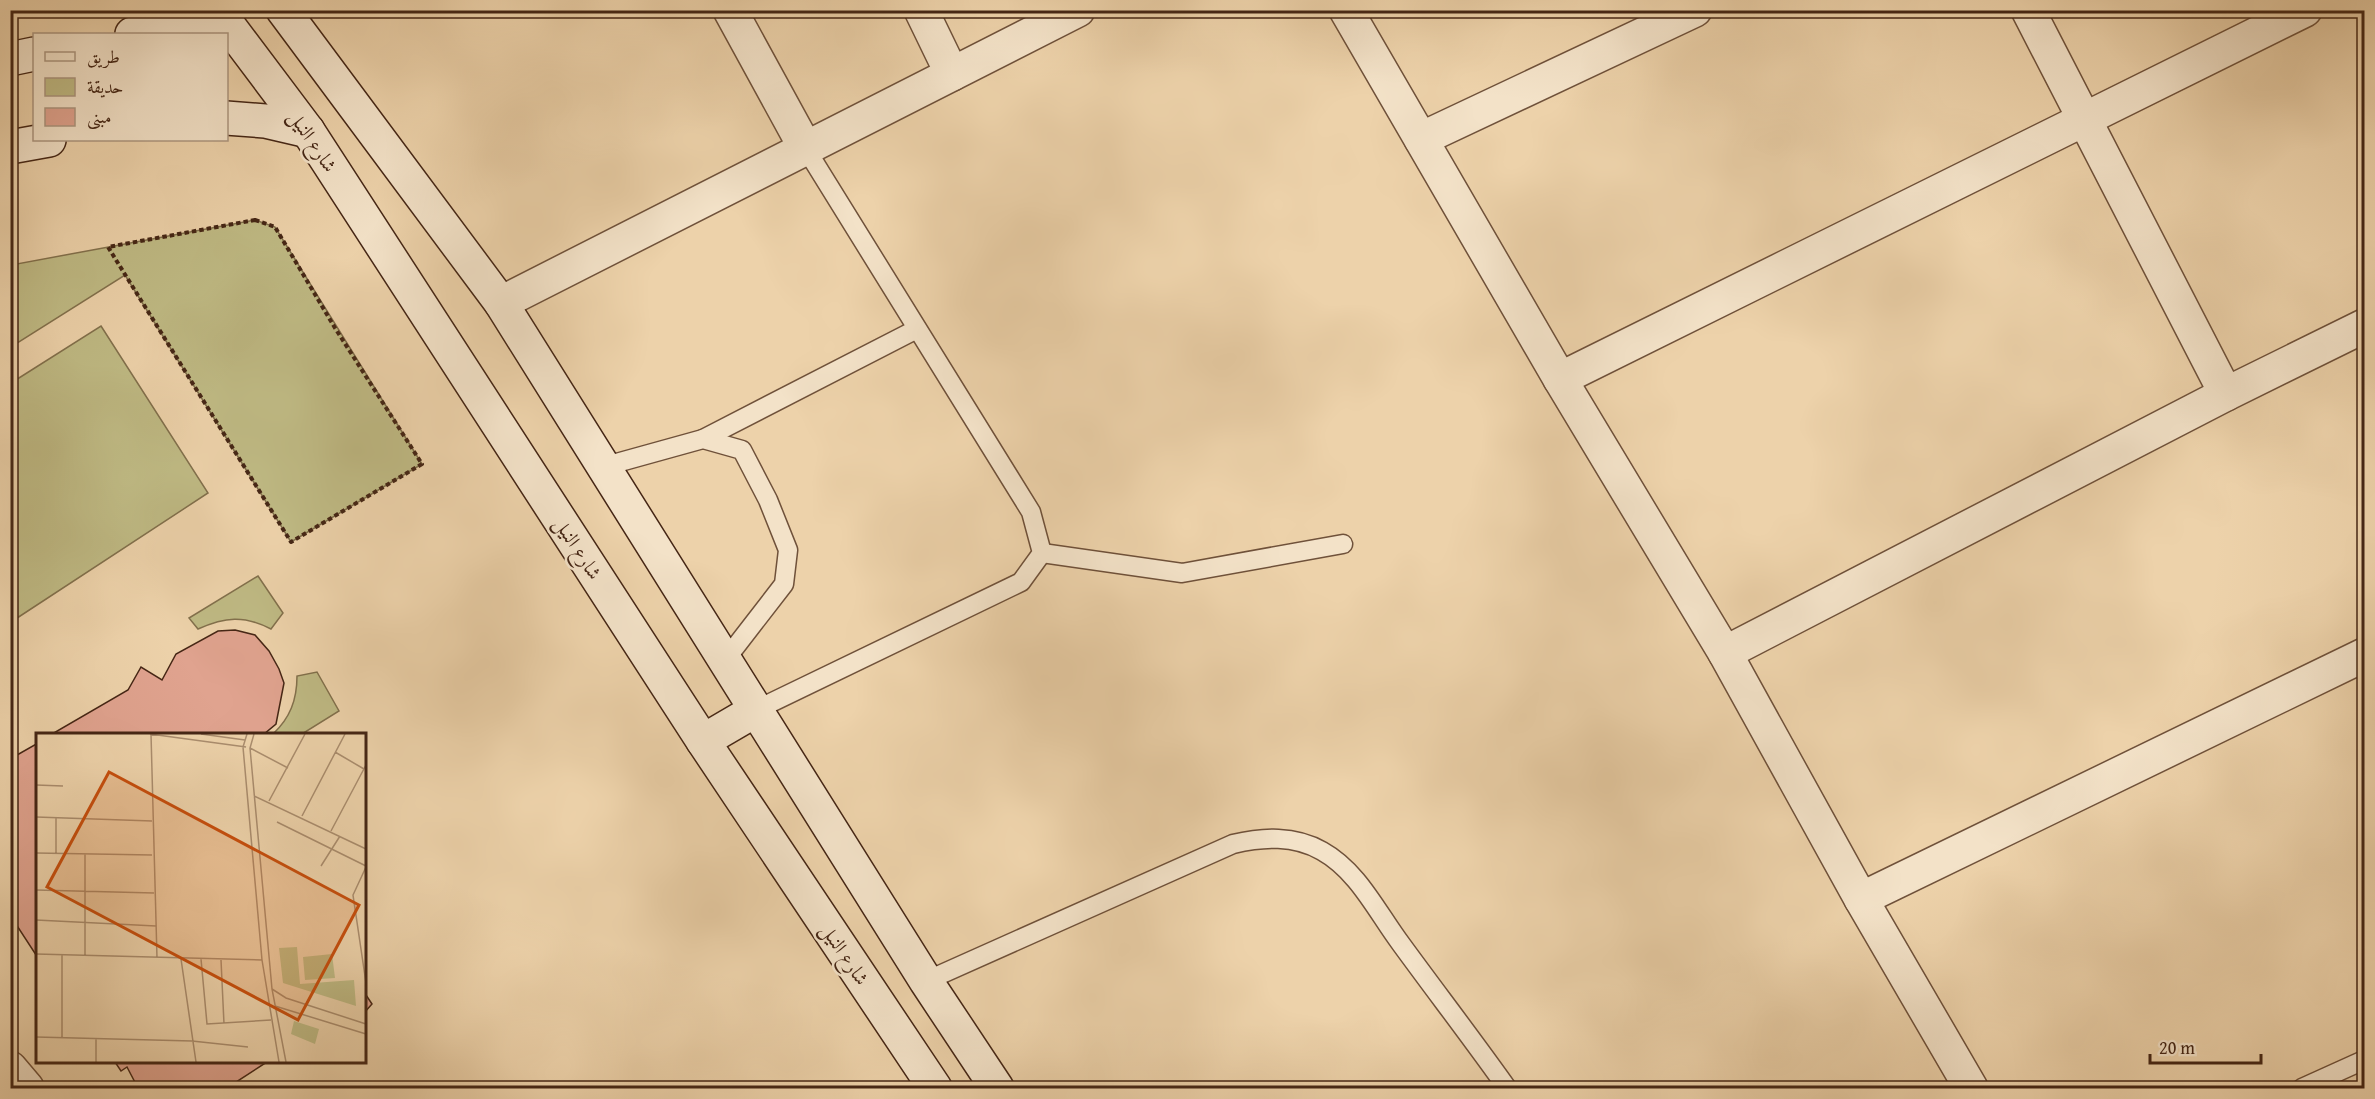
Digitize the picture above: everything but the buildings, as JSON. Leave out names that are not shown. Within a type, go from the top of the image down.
[{"type":"street","points":[[283,10],[501,303],[926,981],[997,1089]]},
{"type":"street","points":[[730,10],[806,149]]},
{"type":"street","points":[[921,10],[952,74]]},
{"type":"street","points":[[501,303],[1078,10]]},
{"type":"street","points":[[1346,10],[1560,379],[1725,652],[1861,899],[1971,1089]]},
{"type":"street","points":[[1420,139],[1695,10]]},
{"type":"street","points":[[2028,10],[2226,394]]},
{"type":"street","points":[[1560,379],[2305,10]]},
{"type":"street","points":[[136,33],[220,14]]},
{"type":"street","name":"شارع النيل","points":[[220,14],[308,131],[703,741],[935,1089]]},
{"type":"street","points":[[10,59],[33,54]]},
{"type":"street","points":[[228,118],[265,121],[308,131]]},
{"type":"street","points":[[10,147],[43,141]]},
{"type":"street","points":[[1725,652],[2226,394],[2364,326]]},
{"type":"street","points":[[1861,899],[2364,655]]},
{"type":"street","points":[[703,741],[756,710]]},
{"type":"lane","points":[[806,149],[1031,512],[1042,553]]},
{"type":"lane","points":[[602,467],[703,439],[917,328]]},
{"type":"lane","points":[[703,439],[742,450],[768,500],[788,550],[784,584],[726,659]]},
{"type":"lane","points":[[1042,553],[1182,573],[1343,544]]},
{"type":"lane","points":[[756,710],[1021,582],[1042,553]]},
{"type":"lane","points":[[926,981],[1233,844],[1257,839],[1281,838],[1302,842],[1320,850],[1353,874],[1507,1089]]},
{"type":"lane","points":[[2302,1089],[2364,1060]]},
{"type":"path","points":[[255,220],[275,227],[335,328],[422,464],[364,497],[291,542],[108,247],[255,220]]},
{"type":"green space","points":[[255,220],[275,227],[422,464],[291,542],[125,275],[11,347],[11,265]]},
{"type":"green space","points":[[101,326],[208,493],[11,622],[11,383]]},
{"type":"green space","points":[[258,576],[283,613],[271,629],[252,621],[234,619],[198,629],[189,618]]},
{"type":"green space","points":[[317,672],[339,711],[304,733],[274,733],[284,722],[291,708],[296,693],[297,676]]}]
